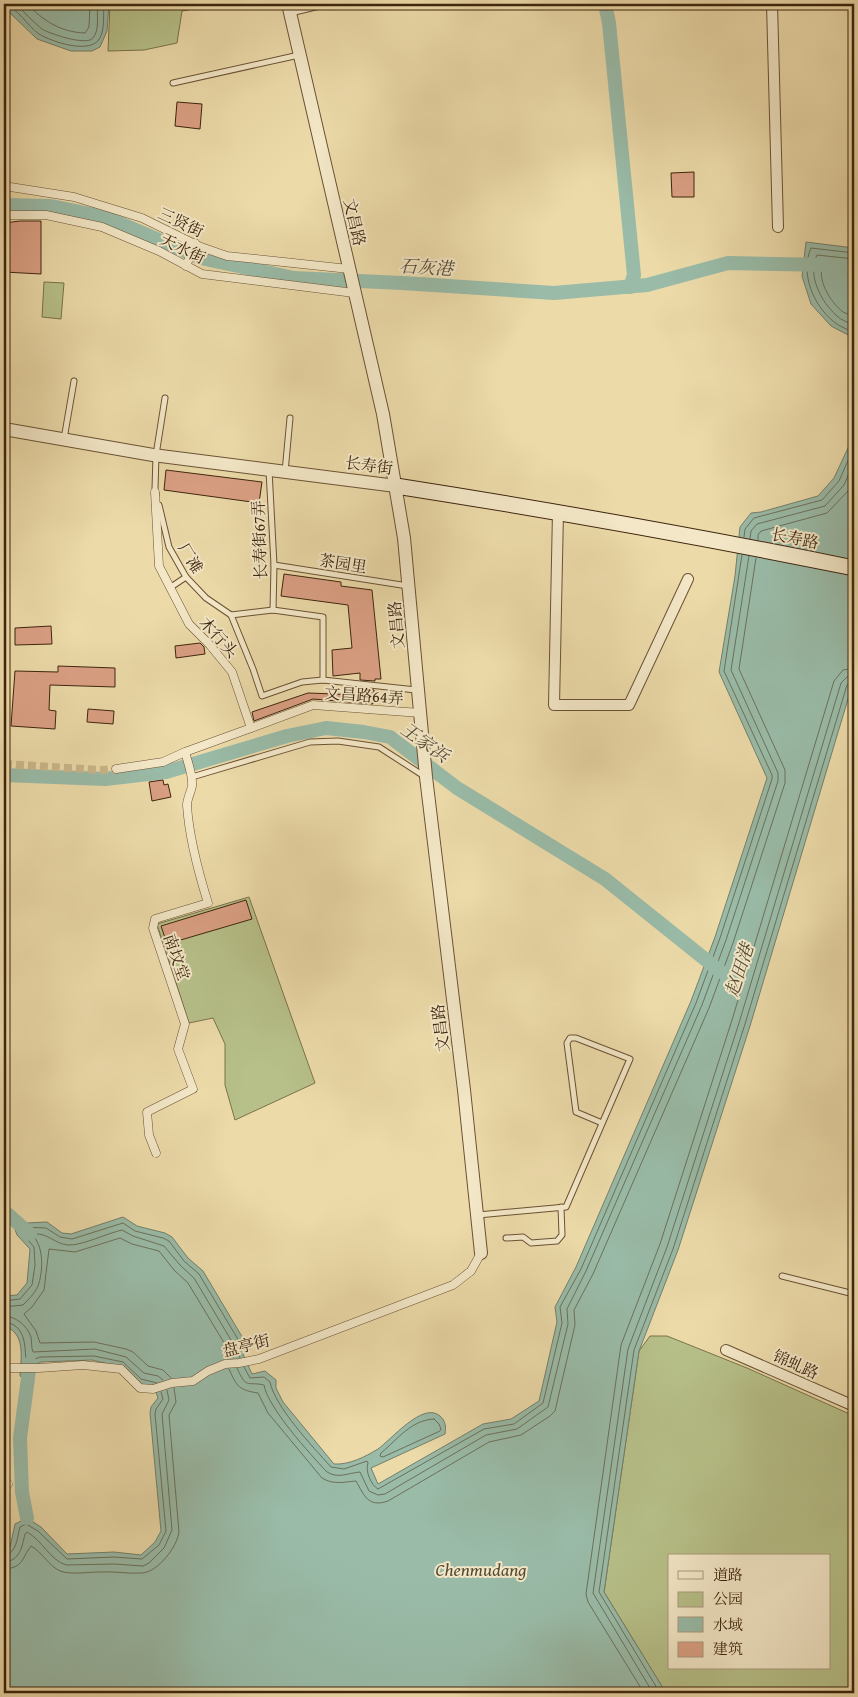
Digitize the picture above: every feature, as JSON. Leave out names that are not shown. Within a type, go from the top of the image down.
[{"type":"main road","name":"长寿街","points":[[396,486],[558,512],[728,543]]},
{"type":"main road","name":"长寿路","points":[[728,543],[854,568]]},
{"type":"street","points":[[289,7],[318,4]]},
{"type":"street","points":[[772,4],[778,227]]},
{"type":"street","name":"文昌路","points":[[289,7],[383,414],[396,486],[404,538],[422,742],[481,1253]]},
{"type":"street","name":"三贤街","points":[[4,186],[74,197],[142,218],[193,247],[227,256],[352,281]]},
{"type":"street","name":"天水街","points":[[4,215],[46,214],[102,227],[187,264],[202,274],[352,281]]},
{"type":"street","points":[[187,264],[193,247]]},
{"type":"street","name":"长寿街","points":[[4,429],[156,455],[396,486]]},
{"type":"street","name":"木行头","points":[[155,492],[159,566],[189,624],[209,644],[232,672],[251,728]]},
{"type":"street","points":[[558,512],[554,705],[629,706],[688,579]]},
{"type":"street","name":"文昌路64弄","points":[[251,728],[313,706],[420,713]]},
{"type":"street","points":[[116,769],[163,762],[186,755],[251,728]]},
{"type":"street","points":[[186,755],[191,775]]},
{"type":"street","name":"南坟堂","points":[[156,1153],[150,1135],[147,1112],[193,1089],[178,1049],[186,1024],[153,928],[155,919],[208,903],[197,868],[187,804],[192,788],[191,775]]},
{"type":"street","name":"盘亭街","points":[[4,1368],[83,1365],[121,1369],[140,1388],[153,1389],[172,1383],[193,1381],[208,1371],[225,1364],[259,1359],[453,1285],[471,1271],[481,1253]]},
{"type":"street","name":"锦虬路","points":[[726,1350],[854,1406]]},
{"type":"lane","points":[[173,84],[300,55]]},
{"type":"lane","points":[[64,439],[74,381]]},
{"type":"lane","name":"厂滩","points":[[165,398],[156,455],[155,492],[169,547],[186,577],[206,598],[231,614]]},
{"type":"lane","points":[[285,472],[290,418]]},
{"type":"lane","name":"长寿街67弄","points":[[269,470],[274,565],[273,610]]},
{"type":"lane","name":"茶园里","points":[[274,565],[408,586]]},
{"type":"lane","points":[[171,587],[186,577]]},
{"type":"lane","points":[[323,680],[323,617],[273,610],[231,614],[254,669],[262,696],[302,682],[323,680],[418,690]]},
{"type":"lane","points":[[191,775],[310,742],[338,741],[379,747],[426,777]]},
{"type":"lane","points":[[477,1215],[566,1207],[630,1059],[576,1038],[570,1038],[567,1042],[576,1112],[602,1123]]},
{"type":"lane","points":[[506,1238],[523,1237],[531,1243],[556,1241],[562,1235],[561,1207]]},
{"type":"lane","points":[[782,1276],[854,1294]]},
{"type":"green space","points":[[110,4],[203,4],[204,7],[182,11],[177,43],[144,50],[108,51]]},
{"type":"green space","points":[[44,282],[64,283],[61,319],[42,317]]},
{"type":"green space","points":[[249,897],[315,1083],[235,1120],[225,1085],[225,1044],[213,1018],[189,1023],[157,924]]},
{"type":"green space","points":[[650,1336],[667,1336],[747,1368],[854,1416],[854,1693],[666,1693],[604,1592],[639,1351]]},
{"type":"water","points":[[4,4],[109,4],[107,31],[100,47],[92,51],[71,51],[37,39],[8,11],[4,10]]},
{"type":"water","points":[[806,242],[854,248],[854,359],[850,336],[831,326],[811,304],[802,276]]},
{"type":"water","points":[[854,435],[854,679],[750,1026],[678,1250],[639,1351],[604,1592],[666,1693],[4,1693],[4,1552],[10,1547],[15,1524],[27,1518],[41,1527],[67,1554],[114,1552],[141,1555],[155,1542],[161,1531],[150,1413],[151,1407],[158,1398],[154,1387],[139,1384],[121,1367],[92,1360],[41,1362],[35,1365],[33,1377],[30,1379],[20,1376],[21,1346],[16,1334],[4,1326],[4,1296],[17,1295],[27,1283],[30,1249],[17,1235],[13,1224],[16,1221],[26,1223],[47,1222],[62,1233],[71,1234],[123,1217],[137,1226],[165,1233],[172,1237],[188,1258],[203,1271],[250,1350],[243,1354],[252,1374],[265,1371],[276,1380],[276,1388],[283,1402],[334,1464],[351,1462],[373,1452],[416,1417],[433,1413],[440,1416],[444,1422],[445,1434],[371,1468],[378,1484],[483,1424],[511,1419],[539,1401],[557,1322],[555,1307],[576,1267],[691,1001],[715,937],[767,778],[719,672],[735,576],[740,527],[751,513],[818,496],[834,478]]},
{"type":"building","points":[[177,102],[202,104],[200,129],[175,126]]},
{"type":"building","points":[[694,172],[694,197],[672,197],[671,173]]},
{"type":"building","points":[[41,221],[41,274],[4,272],[4,223]]},
{"type":"building","points":[[166,470],[262,482],[259,503],[164,490]]},
{"type":"building","points":[[284,574],[341,582],[341,586],[372,590],[381,679],[375,679],[375,681],[360,680],[360,673],[333,676],[332,650],[352,648],[348,605],[281,596]]},
{"type":"building","points":[[51,626],[52,644],[15,645],[15,628]]},
{"type":"building","points":[[200,643],[204,647],[205,654],[176,658],[175,646]]},
{"type":"building","points":[[58,666],[115,668],[115,687],[50,685],[49,710],[56,711],[55,729],[11,726],[15,671],[58,672]]},
{"type":"building","points":[[361,688],[374,690],[373,704],[313,699],[254,721],[252,712],[308,693],[362,695]]},
{"type":"building","points":[[88,709],[114,711],[113,724],[87,722]]},
{"type":"building","points":[[163,780],[164,785],[168,784],[171,797],[152,801],[149,782]]},
{"type":"building","points":[[246,900],[252,919],[167,944],[161,926]]},
{"type":"waterway","points":[[605,4],[609,23],[634,275],[630,287]]},
{"type":"waterway","name":"石灰港","points":[[4,205],[51,206],[105,217],[201,258],[294,278],[554,293],[647,285],[728,263],[830,265],[854,271]]},
{"type":"waterway","name":"王家浜","points":[[4,775],[105,779],[166,772],[287,736],[326,728],[390,737],[457,788],[605,879],[721,972]]},
{"type":"waterway","points":[[4,1211],[30,1234]]},
{"type":"waterway","points":[[27,1518],[22,1492],[20,1438],[30,1363]]},
{"type":"tunnel","points":[[4,764],[101,770],[116,769]]},
{"type":"water label","name":"赵田港","points":[[739,970]]},
{"type":"water label","name":"Chenmudang","points":[[481,1569]]}]
